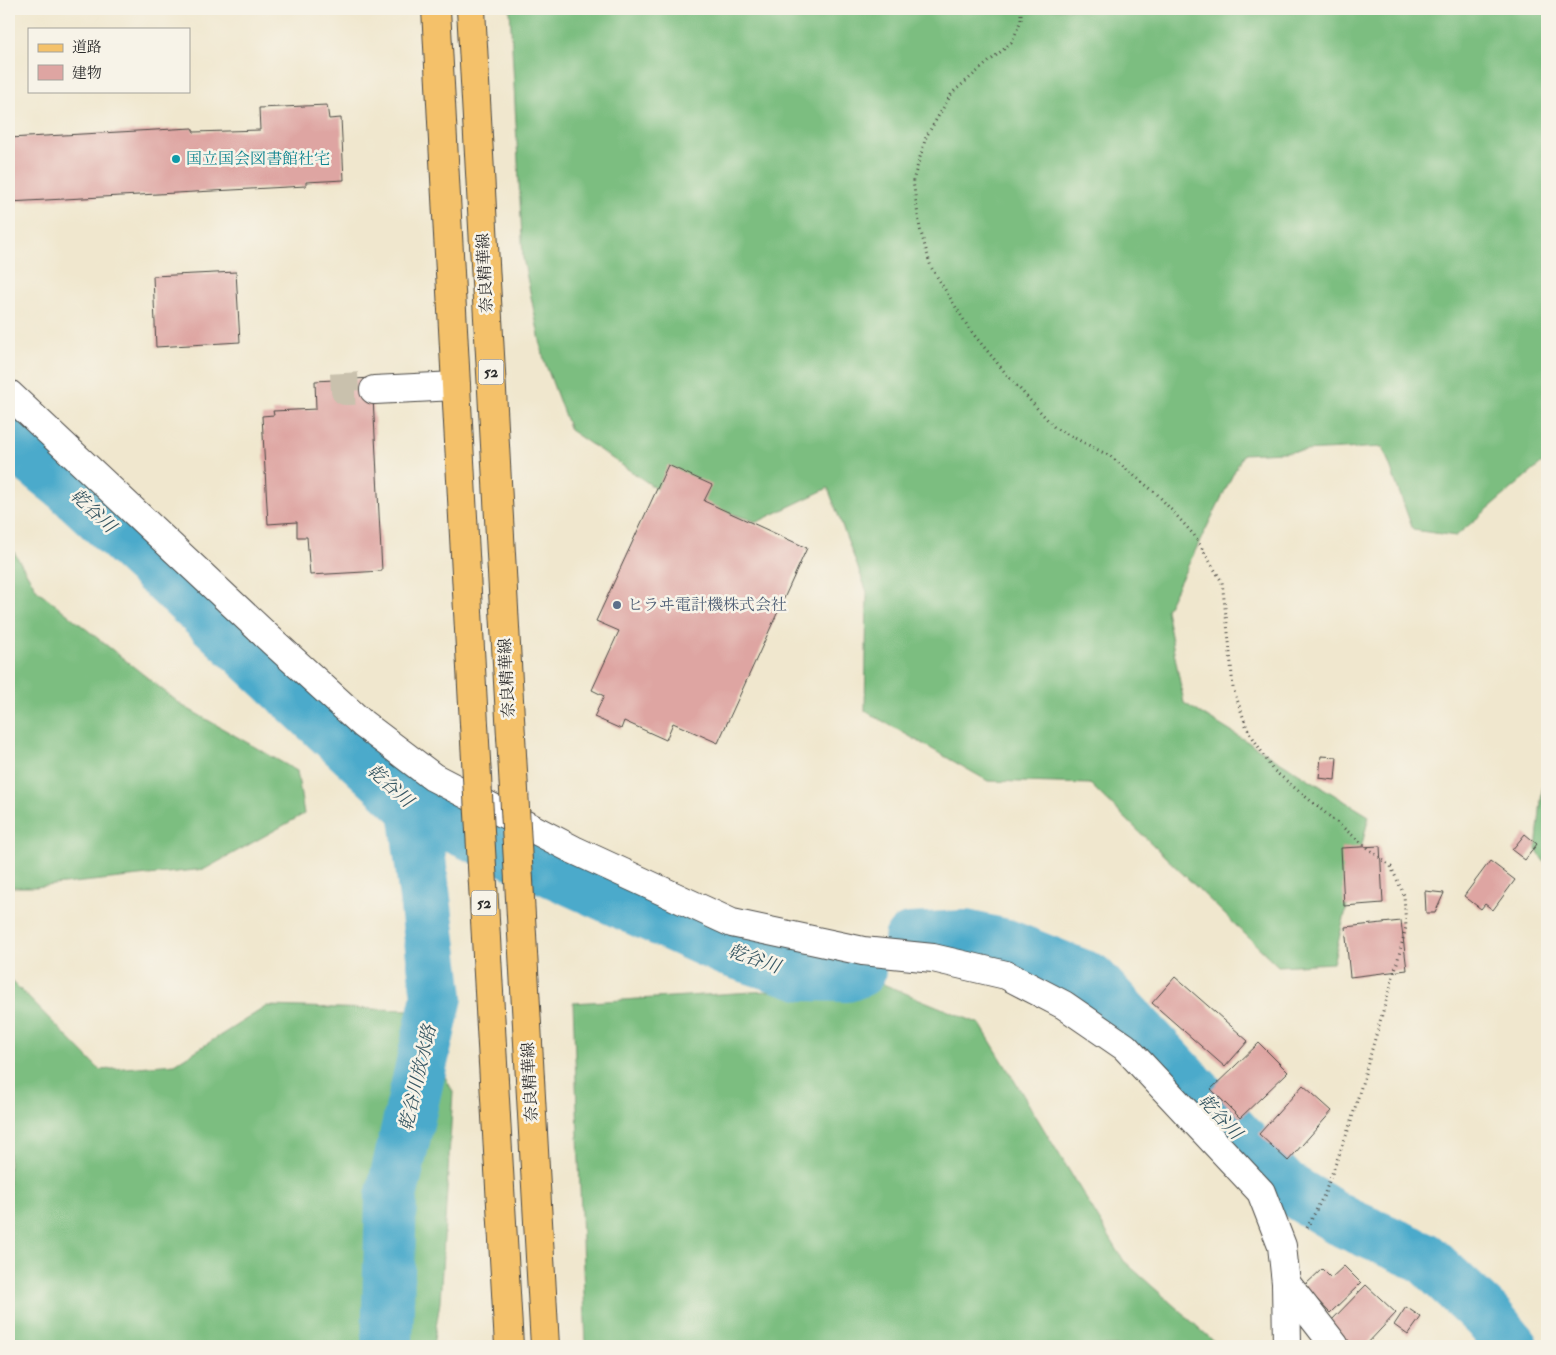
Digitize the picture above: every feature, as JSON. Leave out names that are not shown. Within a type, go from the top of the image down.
[{"type":"main road","name":"52","points":[[436,9],[508,1346]]},
{"type":"main road","name":"奈良精華線","points":[[471,9],[545,1346]]},
{"type":"street","points":[[374,390],[456,386]]},
{"type":"street","points":[[9,394],[363,724],[433,777],[574,850],[732,923],[863,951],[933,958],[1006,975],[1064,1004],[1125,1047],[1260,1192],[1282,1246],[1286,1283],[1287,1346]]},
{"type":"street","points":[[1286,1283],[1335,1346]]},
{"type":"path","points":[[1021,9],[1021,20],[1012,42],[952,93],[926,137],[913,182],[920,229],[931,268],[970,330],[1055,428],[1110,456],[1157,494],[1194,535],[1222,582],[1233,688],[1246,728],[1272,769],[1392,867],[1404,895],[1406,927],[1350,1125],[1324,1195],[1306,1228],[1282,1246]]},
{"type":"green space","points":[[510,9],[1547,9],[1547,459],[1456,536],[1413,530],[1383,447],[1243,454],[1166,610],[1184,703],[1369,816],[1333,963],[1278,966],[1090,784],[988,781],[865,711],[867,592],[828,488],[757,522],[657,489],[570,430],[544,360],[523,258]]},
{"type":"green space","points":[[9,544],[37,590],[183,706],[297,771],[304,814],[205,869],[35,887],[9,887]]},
{"type":"green space","points":[[1547,741],[1547,866],[1536,850]]},
{"type":"green space","points":[[9,978],[100,1070],[175,1064],[267,1006],[410,1010],[453,1092],[440,1302],[433,1346],[9,1346]]},
{"type":"green space","points":[[883,984],[980,1024],[1124,1261],[1219,1346],[586,1346],[573,1003]]},
{"type":"building","name":"国立国会図書館社宅","points":[[327,105],[329,119],[341,118],[344,180],[306,182],[306,186],[9,202],[9,138],[192,128],[194,132],[260,130],[259,108]]},
{"type":"building","points":[[236,272],[240,342],[156,347],[153,276]]},
{"type":"building","points":[[372,378],[382,571],[310,575],[307,537],[297,537],[297,522],[268,524],[262,416],[274,415],[273,411],[316,409],[315,381]]},
{"type":"building","points":[[668,465],[712,485],[704,501],[807,548],[718,743],[673,723],[666,740],[624,721],[621,729],[594,717],[604,696],[592,690],[619,631],[596,621]]},
{"type":"building","points":[[1321,756],[1337,757],[1335,780],[1319,778]]},
{"type":"building","points":[[1525,834],[1537,844],[1525,860],[1512,850]]},
{"type":"building","points":[[1380,846],[1383,903],[1344,906],[1341,848]]},
{"type":"building","points":[[1490,861],[1515,880],[1493,910],[1485,904],[1481,909],[1464,896]]},
{"type":"building","points":[[1425,891],[1444,893],[1435,913],[1426,913]]},
{"type":"building","points":[[1401,921],[1407,970],[1350,977],[1345,927]]},
{"type":"building","points":[[1175,977],[1248,1041],[1225,1067],[1152,1003]]},
{"type":"building","points":[[1259,1043],[1288,1072],[1240,1118],[1211,1089]]},
{"type":"building","points":[[1303,1085],[1332,1111],[1288,1161],[1259,1134]]},
{"type":"building","points":[[1344,1266],[1361,1283],[1330,1313],[1304,1286],[1322,1269],[1331,1278]]},
{"type":"building","points":[[1366,1285],[1396,1313],[1365,1346],[1351,1346],[1328,1324]]},
{"type":"building","points":[[1406,1307],[1421,1317],[1408,1335],[1394,1325]]},
{"type":"waterway","name":"乾谷川","points":[[9,441],[68,488],[414,809],[728,951],[804,975],[847,976],[860,971]]},
{"type":"waterway","name":"乾谷川放水路","points":[[387,1346],[391,1197],[437,997],[414,809]]},
{"type":"waterway","name":"乾谷川","points":[[910,939],[965,936],[1006,945],[1091,979],[1284,1186],[1346,1223],[1424,1257],[1487,1316],[1512,1346]]},
{"type":"tunnel","points":[[344,373],[345,391],[374,390]]},
{"type":"place","name":"国立国会図書館社宅","points":[[176,159]]},
{"type":"place","name":"ヒラヰ電計機株式会社","points":[[617,605]]}]
